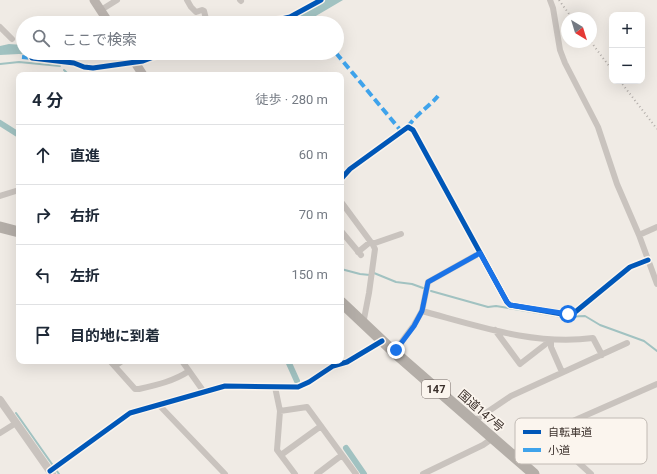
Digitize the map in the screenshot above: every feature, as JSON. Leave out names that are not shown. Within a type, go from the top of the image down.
[{"type":"highway","points":[[0,227],[16,231]]},
{"type":"highway","name":"国道147号","points":[[344,305],[394,352],[513,456]]},
{"type":"highway","name":"国道147号","points":[[522,464],[534,474]]},
{"type":"main road","points":[[94,0],[105,16]]},
{"type":"main road","points":[[133,60],[141,72]]},
{"type":"street","points":[[101,10],[117,0]]},
{"type":"street","points":[[187,0],[196,12],[202,10],[204,11],[205,16]]},
{"type":"street","points":[[550,0],[553,8],[560,50],[565,63],[598,127],[617,184],[639,235],[657,284]]},
{"type":"street","points":[[0,27],[12,39]]},
{"type":"street","points":[[344,176],[350,169],[408,127],[410,128],[510,305],[565,314],[576,312],[630,267],[657,263]]},
{"type":"street","points":[[0,196],[16,191]]},
{"type":"street","points":[[344,206],[375,249],[366,313],[362,322]]},
{"type":"street","points":[[639,235],[657,228]]},
{"type":"street","points":[[344,235],[360,254],[372,243],[401,234]]},
{"type":"street","points":[[394,352],[414,326],[422,311],[428,282],[480,253]]},
{"type":"street","points":[[422,311],[495,330],[551,340],[593,338],[602,354]]},
{"type":"street","points":[[495,330],[520,364],[551,340]]},
{"type":"street","points":[[551,340],[550,347],[562,372]]},
{"type":"street","points":[[344,363],[382,341]]},
{"type":"street","points":[[475,423],[477,419],[511,396],[627,343]]},
{"type":"street","points":[[118,364],[115,366],[135,389],[167,382],[180,377],[189,371]]},
{"type":"street","points":[[184,364],[204,392]]},
{"type":"street","points":[[0,400],[51,472],[130,413],[225,386],[298,387],[333,366],[340,364]]},
{"type":"street","points":[[578,418],[657,384]]},
{"type":"street","points":[[275,386],[280,411],[277,450],[295,474]]},
{"type":"street","points":[[159,405],[224,474]]},
{"type":"street","points":[[280,411],[307,407],[356,474]]},
{"type":"street","points":[[0,433],[16,423]]},
{"type":"street","points":[[281,455],[321,426]]},
{"type":"street","points":[[423,474],[483,445],[493,438]]},
{"type":"street","points":[[317,474],[342,455]]},
{"type":"street","points":[[580,464],[591,474]]},
{"type":"water","points":[[325,0],[343,0],[316,16],[299,16]]},
{"type":"water","points":[[16,44],[16,54],[0,55],[0,46]]},
{"type":"waterway","points":[[0,64],[19,62],[60,66]]},
{"type":"waterway","points":[[0,123],[16,133]]},
{"type":"waterway","points":[[344,270],[370,275]]},
{"type":"waterway","points":[[374,273],[396,282],[412,284],[423,288]]},
{"type":"waterway","points":[[431,291],[488,307],[496,306],[562,317],[585,316],[600,325],[644,341],[657,351]]},
{"type":"waterway","points":[[289,364],[297,381]]},
{"type":"waterway","points":[[16,413],[59,474]]},
{"type":"waterway","points":[[346,448],[364,474]]},
{"type":"railway","points":[[559,0],[568,12]]},
{"type":"railway","points":[[596,48],[609,66]]},
{"type":"railway","points":[[622,84],[657,129]]},
{"type":"marked path","points":[[342,60],[402,132]]},
{"type":"marked path","points":[[408,127],[414,119],[438,96]]},
{"type":"cycle path","points":[[292,16],[321,0]]},
{"type":"cycle path","points":[[49,60],[74,63],[84,67],[93,68],[146,60]]},
{"type":"cycle path","points":[[344,176],[350,169],[408,127],[413,130],[510,305],[562,314],[574,313],[630,267],[648,260]]},
{"type":"cycle path","points":[[344,363],[382,341]]},
{"type":"cycle path","points":[[50,471],[130,413],[225,386],[298,387],[309,382],[333,366],[340,364]]},
{"type":"route","points":[[396,350],[414,326],[422,311],[428,282],[480,253],[510,305],[568,314]]}]
